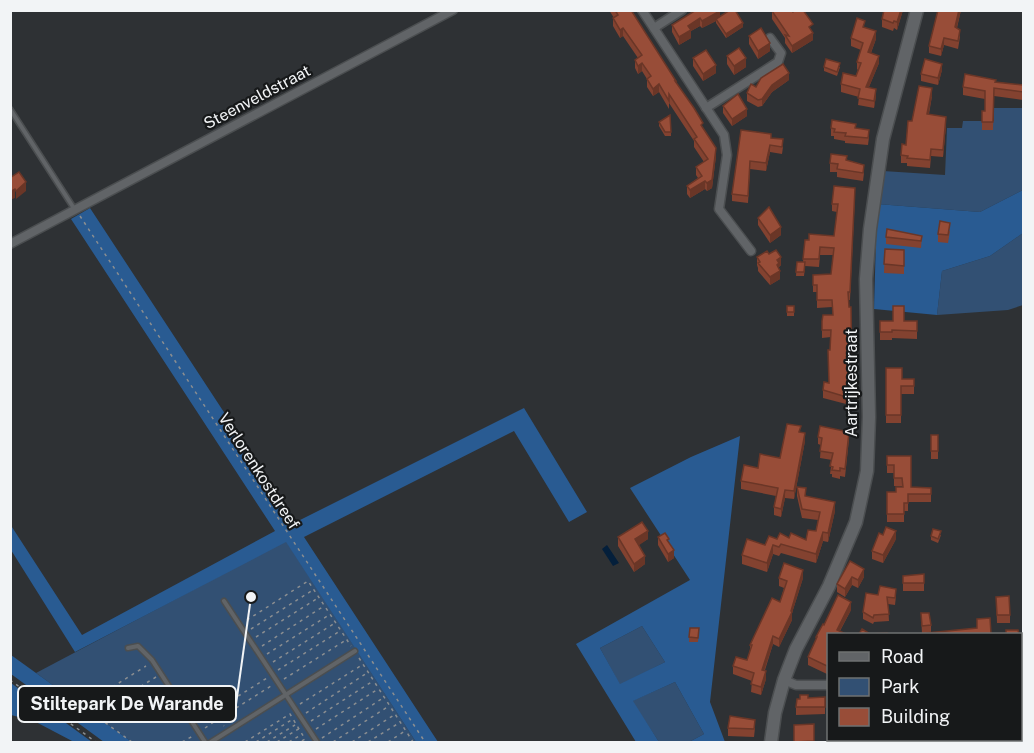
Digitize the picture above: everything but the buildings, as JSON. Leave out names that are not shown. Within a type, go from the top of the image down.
[{"type":"street","name":"Steenveldstraat","points":[[10,244],[453,10]]},
{"type":"street","points":[[642,10],[724,135],[727,155],[719,209],[751,251]]},
{"type":"street","points":[[654,28],[682,10]]},
{"type":"street","name":"Aartrijkestraat","points":[[771,742],[775,712],[784,680],[796,649],[829,586],[856,522],[867,471],[869,417],[866,279],[870,229],[883,139],[917,10]]},
{"type":"street","points":[[706,108],[778,62],[781,52],[770,38]]},
{"type":"street","points":[[784,680],[810,686],[827,685]]},
{"type":"lane","points":[[10,110],[76,211]]},
{"type":"lane","points":[[224,601],[317,742]]},
{"type":"lane","points":[[128,648],[138,646],[153,661],[205,742]]},
{"type":"lane","points":[[211,742],[355,651]]},
{"type":"path","name":"Verlorenkostdreef","points":[[76,211],[425,742]]},
{"type":"path","points":[[240,625],[308,581],[412,741],[407,742]]},
{"type":"path","points":[[245,633],[313,589]]},
{"type":"path","points":[[250,641],[319,597]]},
{"type":"path","points":[[256,650],[324,606]]},
{"type":"path","points":[[261,658],[330,614]]},
{"type":"path","points":[[267,666],[335,622]]},
{"type":"path","points":[[194,724],[341,630]]},
{"type":"path","points":[[220,706],[225,715],[347,639]]},
{"type":"path","points":[[132,742],[82,706],[153,661]]},
{"type":"path","points":[[294,708],[363,664]]},
{"type":"path","points":[[256,742],[368,673]]},
{"type":"path","points":[[95,715],[161,674]]},
{"type":"path","points":[[10,680],[96,742]]},
{"type":"path","points":[[278,742],[373,681]]},
{"type":"path","points":[[177,699],[198,685],[227,732]]},
{"type":"path","points":[[311,733],[379,689]]},
{"type":"path","points":[[183,707],[203,694]]},
{"type":"path","points":[[317,742],[384,697]]},
{"type":"path","points":[[188,715],[208,702]]},
{"type":"path","points":[[333,742],[390,706]]},
{"type":"path","points":[[245,742],[290,714],[305,739],[300,742]]},
{"type":"path","points":[[352,742],[395,714]]},
{"type":"path","points":[[368,742],[400,722]]},
{"type":"path","points":[[261,732],[267,742],[296,724]]},
{"type":"path","points":[[388,742],[406,731]]},
{"type":"path","points":[[289,742],[302,734]]},
{"type":"green space","points":[[994,108],[1023,108],[1023,190],[980,212],[877,204],[883,171],[945,175],[947,128],[962,128],[963,121],[994,121]]},
{"type":"green space","points":[[1023,233],[1023,305],[1008,310],[937,315],[942,271],[990,256]]},
{"type":"green space","points":[[286,541],[416,742],[132,742],[36,673]]},
{"type":"green space","points":[[642,626],[665,662],[620,685],[600,648]]},
{"type":"green space","points":[[675,682],[704,734],[689,742],[659,742],[632,701]]},
{"type":"green space","points":[[1023,737],[1023,742],[922,742],[1022,741]]},
{"type":"shaded area","points":[[1023,190],[1023,233],[990,256],[942,271],[937,315],[874,309],[877,204],[980,212]]},
{"type":"shaded area","points":[[90,208],[296,522],[524,408],[587,512],[569,522],[514,431],[304,537],[438,742],[416,742],[286,542],[75,652],[11,550],[10,524],[82,635],[275,531],[71,219]]},
{"type":"shaded area","points":[[740,436],[710,702],[725,742],[689,742],[704,734],[675,682],[633,701],[659,742],[636,742],[576,644],[690,580],[630,488],[691,457]],"holes":[[[642,626],[665,662],[620,684],[600,648]]]},
{"type":"shaded area","points":[[607,545],[619,563],[613,566],[602,549]]},
{"type":"shaded area","points":[[11,655],[132,742],[104,742],[11,674]]},
{"type":"shaded area","points":[[11,683],[92,742],[74,742],[34,721],[11,715]]},
{"type":"place","name":"Stiltepark De Warande","points":[[251,597]]}]
